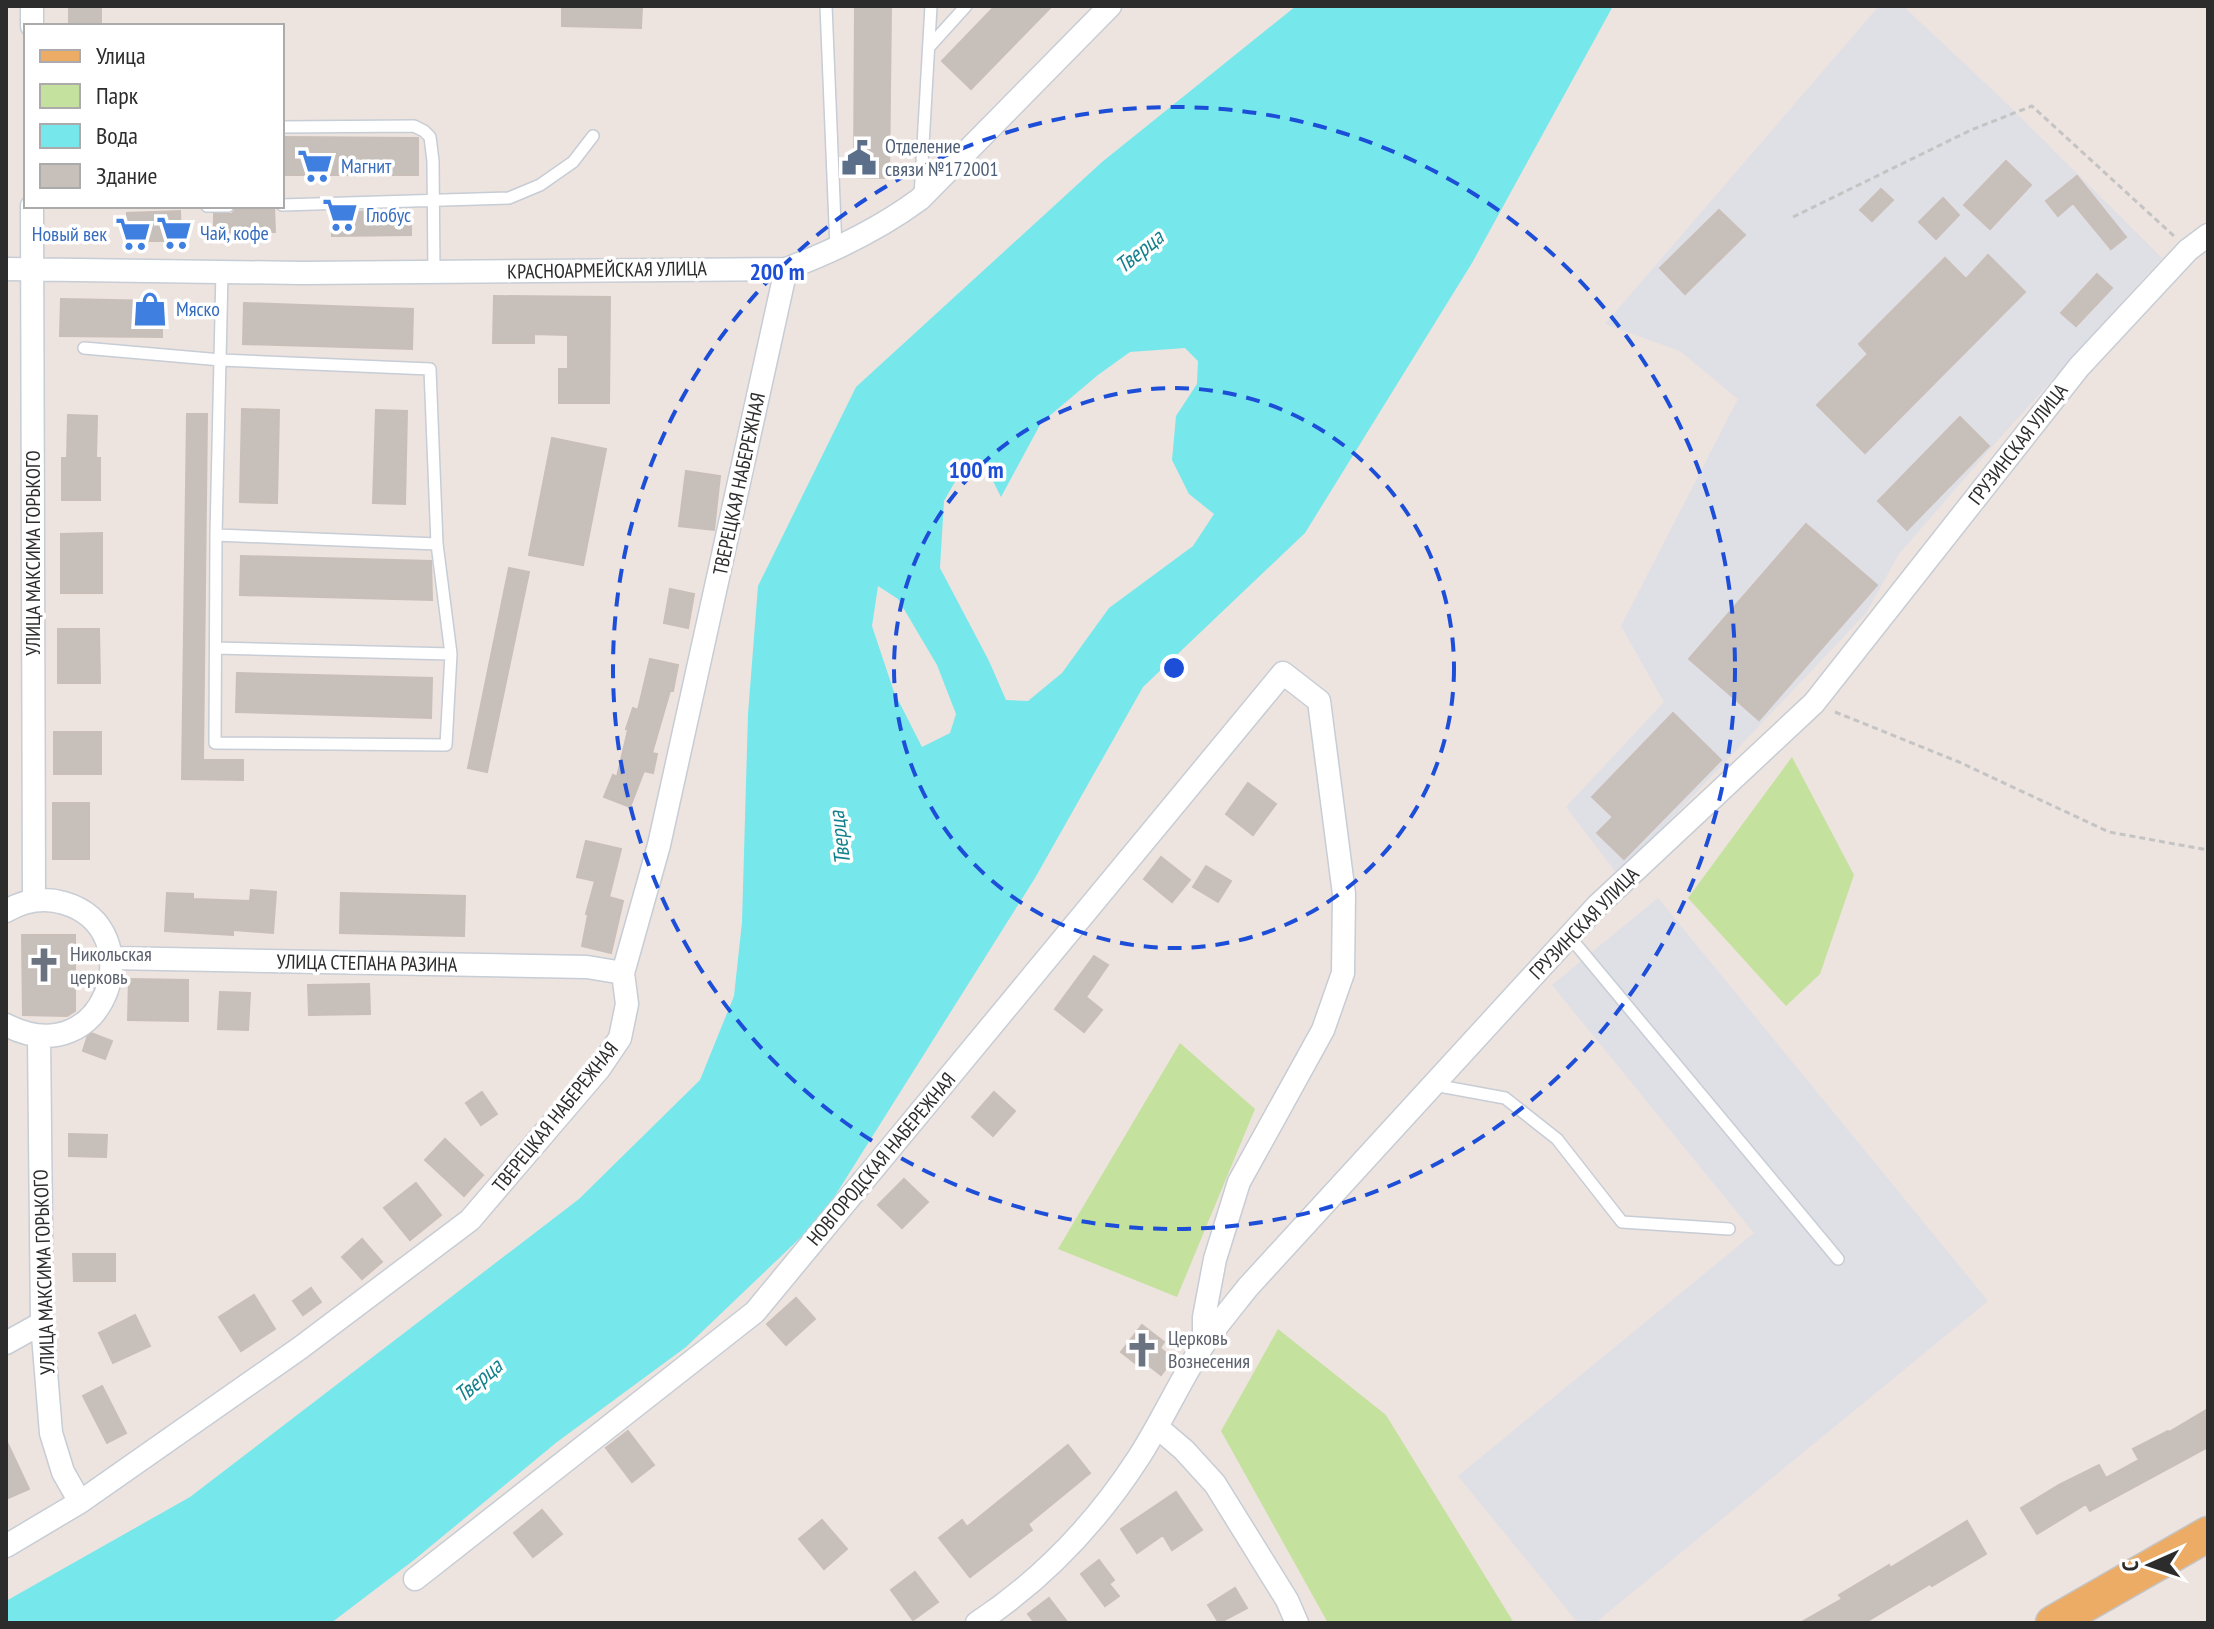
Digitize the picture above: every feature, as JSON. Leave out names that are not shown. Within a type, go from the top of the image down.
[{"type":"main road","points":[[2053,1623],[2208,1534]]},
{"type":"street","name":"КРАСНОАРМЕЙСКАЯ УЛИЦА","points":[[6,269],[434,272],[786,269],[836,250],[894,218],[920,199],[1110,6]]},
{"type":"street","name":"УЛИЦА МАКСИМА ГОРЬКОГО","points":[[32,208],[34,900]]},
{"type":"street","name":"ГРУЗИНСКАЯ УЛИЦА","points":[[977,1623],[1001,1608],[1047,1569],[1087,1526],[1138,1458],[1204,1344],[1248,1287],[1597,906],[1814,703],[2079,367],[2188,250],[2208,235]]},
{"type":"street","name":"ТВЕРЕЦКАЯ НАБЕРЕЖНАЯ","points":[[6,1546],[80,1502],[300,1348],[470,1220],[599,1069],[620,1038],[627,1004],[623,973],[659,845],[786,269]]},
{"type":"street","name":"НОВГОРОДСКАЯ НАБЕРЕЖНАЯ","points":[[415,1579],[755,1312],[1283,673],[1319,701],[1344,894],[1343,973],[1323,1030],[1239,1182],[1215,1259],[1204,1317],[1204,1344]]},
{"type":"street","points":[[6,911],[17,904],[34,900],[52,899],[69,904],[97,925],[106,940],[111,958],[111,978],[105,997],[94,1014],[78,1027],[59,1034],[39,1036],[6,1025]]},
{"type":"street","name":"УЛИЦА СТЕПАНА РАЗИНА","points":[[111,958],[587,967],[623,973]]},
{"type":"street","name":"УЛИЦА МАКСИМА ГОРЬКОГО","points":[[39,1036],[42,1323],[51,1433],[63,1472],[80,1502]]},
{"type":"street","points":[[6,1343],[42,1323]]},
{"type":"street","points":[[1157,1427],[1184,1450],[1215,1484],[1287,1600],[1297,1623]]},
{"type":"lane","points":[[826,6],[836,250]]},
{"type":"lane","points":[[920,199],[931,6]]},
{"type":"lane","points":[[929,47],[966,6]]},
{"type":"lane","points":[[284,127],[414,126],[424,131],[430,137],[434,272]]},
{"type":"lane","points":[[284,205],[509,198],[540,185],[573,162],[593,136]]},
{"type":"lane","points":[[84,348],[221,360],[430,369],[437,544],[451,654],[446,745],[215,743],[216,535],[221,360],[222,272]]},
{"type":"lane","points":[[216,535],[437,544]]},
{"type":"lane","points":[[216,648],[451,654]]},
{"type":"lane","points":[[1569,936],[1838,1259]]},
{"type":"lane","points":[[1433,1085],[1505,1098],[1557,1139],[1622,1222],[1729,1229]]},
{"type":"path","points":[[1793,217],[1971,130],[2032,106],[2188,250]]},
{"type":"path","points":[[1814,703],[1959,762],[2109,832],[2208,850]]},
{"type":"shaded area","points":[[1879,6],[1903,6],[2000,97],[2162,258],[1899,554],[1866,613],[1618,875],[1566,807],[1664,702],[1621,626],[1738,399],[1680,351],[1605,324]]},
{"type":"shaded area","points":[[1658,898],[1988,1301],[1595,1623],[1578,1623],[1458,1476],[1754,1233],[1552,985]]},
{"type":"green space","points":[[1792,757],[1854,875],[1820,974],[1786,1006],[1688,898]]},
{"type":"green space","points":[[1180,1043],[1255,1109],[1177,1297],[1058,1249]]},
{"type":"green space","points":[[1278,1329],[1386,1415],[1514,1623],[1328,1623],[1221,1431]]},
{"type":"water","name":"Тверца","points":[[1296,6],[1613,6],[1472,263],[1305,533],[1143,687],[1035,878],[821,1218],[686,1347],[557,1442],[414,1560],[331,1623],[6,1623],[6,1601],[190,1497],[579,1199],[700,1080],[734,996],[742,922],[748,714],[758,586],[856,387],[1102,162]],"holes":[[[1185,348],[1198,361],[1197,384],[1176,416],[1172,460],[1189,494],[1214,514],[1193,546],[1109,608],[1062,673],[1028,701],[1006,700],[940,568],[944,501],[964,466],[984,463],[1001,497],[1041,423],[1098,375],[1130,352]],[[878,586],[898,599],[937,665],[956,714],[950,733],[922,747],[894,692],[872,626]]]},
{"type":"building","points":[[69,6],[101,6],[101,24],[69,24]]},
{"type":"building","points":[[562,6],[642,6],[641,28],[562,26]]},
{"type":"building","points":[[855,6],[891,6],[889,178],[854,177]]},
{"type":"building","points":[[995,6],[1052,6],[971,89],[942,61]]},
{"type":"building","points":[[284,137],[418,138],[418,175],[284,175]]},
{"type":"building","points":[[2006,161],[2031,185],[1990,229],[1964,205]]},
{"type":"building","points":[[2077,176],[2126,237],[2111,249],[2073,203],[2058,216],[2046,201]]},
{"type":"building","points":[[1881,189],[1893,200],[1872,221],[1860,210]]},
{"type":"building","points":[[1943,198],[1959,215],[1936,239],[1919,222]]},
{"type":"building","points":[[236,208],[274,208],[275,232],[214,232],[214,214],[232,214]]},
{"type":"building","points":[[1719,210],[1745,235],[1685,294],[1660,268]]},
{"type":"building","points":[[180,211],[181,241],[128,241],[127,213]]},
{"type":"building","points":[[411,211],[411,235],[332,236],[332,212]]},
{"type":"building","points":[[1988,255],[2025,292],[1865,453],[1817,405],[1868,354],[1859,344],[1945,258],[1966,279]]},
{"type":"building","points":[[2097,274],[2112,288],[2076,326],[2061,313]]},
{"type":"building","points":[[494,296],[610,297],[609,403],[559,403],[559,369],[568,369],[568,335],[534,334],[534,343],[493,343]]},
{"type":"building","points":[[61,299],[162,301],[162,337],[60,336]]},
{"type":"building","points":[[244,303],[413,309],[412,349],[243,344]]},
{"type":"building","points":[[242,409],[279,410],[277,503],[240,502]]},
{"type":"building","points":[[376,410],[407,411],[405,504],[373,503]]},
{"type":"building","points":[[187,414],[207,414],[203,760],[243,760],[243,780],[182,779]]},
{"type":"building","points":[[68,415],[97,416],[96,458],[100,458],[100,500],[62,500],[62,458],[67,458]]},
{"type":"building","points":[[1960,417],[1989,446],[1907,530],[1878,501]]},
{"type":"building","points":[[552,438],[606,449],[583,565],[529,555]]},
{"type":"building","points":[[686,471],[720,476],[714,530],[679,526]]},
{"type":"building","points":[[1806,524],[1877,585],[1759,720],[1689,659]]},
{"type":"building","points":[[102,533],[102,593],[61,593],[61,534]]},
{"type":"building","points":[[241,556],[431,561],[432,600],[240,595]]},
{"type":"building","points":[[509,568],[529,572],[487,772],[468,768]]},
{"type":"building","points":[[670,589],[694,594],[688,628],[664,623]]},
{"type":"building","points":[[58,629],[99,629],[100,683],[58,683]]},
{"type":"building","points":[[650,659],[678,665],[673,691],[670,691],[652,753],[657,754],[653,773],[644,771],[630,807],[604,797],[613,775],[617,777],[626,729],[633,708],[638,710]]},
{"type":"building","points":[[237,673],[432,678],[431,718],[236,712]]},
{"type":"building","points":[[1673,713],[1721,760],[1624,859],[1597,833],[1613,817],[1592,797]]},
{"type":"building","points":[[54,732],[101,732],[101,774],[54,774]]},
{"type":"building","points":[[1248,783],[1276,804],[1253,835],[1226,814]]},
{"type":"building","points":[[53,803],[89,803],[89,859],[53,859]]},
{"type":"building","points":[[586,841],[621,849],[609,897],[623,901],[611,953],[582,946],[595,881],[577,877]]},
{"type":"building","points":[[1161,857],[1190,880],[1172,902],[1144,879]]},
{"type":"building","points":[[1206,866],[1231,881],[1218,902],[1193,887]]},
{"type":"building","points":[[251,890],[276,892],[273,933],[233,930],[233,935],[165,931],[167,893],[193,894],[193,899],[250,901]]},
{"type":"building","points":[[341,893],[465,896],[464,936],[340,933]]},
{"type":"building","name":"Никольская церковь","points":[[22,935],[75,935],[75,1011],[67,1016],[23,1015]]},
{"type":"building","points":[[1094,956],[1108,965],[1086,997],[1102,1010],[1084,1032],[1055,1009]]},
{"type":"building","points":[[129,979],[188,980],[188,1021],[128,1020]]},
{"type":"building","points":[[369,984],[370,1014],[309,1015],[308,985]]},
{"type":"building","points":[[220,992],[250,993],[248,1030],[218,1029]]},
{"type":"building","points":[[91,1033],[112,1041],[105,1059],[83,1051]]},
{"type":"building","points":[[482,1092],[497,1114],[481,1125],[466,1103]]},
{"type":"building","points":[[994,1092],[1015,1111],[993,1136],[972,1117]]},
{"type":"building","points":[[69,1134],[107,1135],[106,1157],[69,1156]]},
{"type":"building","points":[[445,1139],[483,1175],[464,1196],[425,1160]]},
{"type":"building","points":[[904,1179],[928,1202],[902,1228],[878,1205]]},
{"type":"building","points":[[416,1183],[441,1215],[410,1240],[384,1208]]},
{"type":"building","points":[[362,1239],[382,1262],[362,1279],[342,1257]]},
{"type":"building","points":[[73,1254],[115,1254],[115,1281],[74,1281]]},
{"type":"building","points":[[311,1288],[321,1302],[303,1315],[293,1301]]},
{"type":"building","points":[[254,1295],[275,1329],[241,1351],[219,1317]]},
{"type":"building","points":[[796,1298],[815,1319],[786,1345],[767,1324]]},
{"type":"building","points":[[135,1315],[150,1346],[113,1363],[99,1333]]},
{"type":"building","name":"Церковь Вознесения","points":[[1142,1325],[1164,1342],[1160,1348],[1173,1359],[1161,1375],[1147,1364],[1143,1369],[1121,1352]]},
{"type":"building","points":[[102,1386],[126,1433],[107,1443],[83,1396]]},
{"type":"building","points":[[2208,1409],[2208,1447],[2090,1511],[2086,1504],[2037,1534],[2021,1508],[2099,1465],[2106,1478],[2139,1460],[2133,1449]]},
{"type":"building","points":[[628,1431],[654,1465],[632,1482],[606,1448]]},
{"type":"building","points":[[6,1440],[29,1489],[6,1499]]},
{"type":"building","points":[[1068,1445],[1090,1473],[1028,1524],[1032,1530],[970,1577],[939,1538],[962,1520],[967,1527]]},
{"type":"building","points":[[1176,1492],[1202,1530],[1172,1550],[1163,1535],[1137,1553],[1121,1529]]},
{"type":"building","points":[[542,1510],[562,1534],[533,1557],[514,1533]]},
{"type":"building","points":[[822,1520],[847,1549],[824,1569],[799,1539]]},
{"type":"building","points":[[1967,1521],[1986,1554],[1864,1623],[1800,1623],[1842,1599],[1839,1595]]},
{"type":"building","points":[[1099,1560],[1114,1580],[1109,1584],[1119,1596],[1105,1606],[1081,1574]]},
{"type":"building","points":[[915,1572],[938,1602],[913,1620],[891,1590]]},
{"type":"building","points":[[1235,1588],[1247,1608],[1219,1623],[1208,1605]]},
{"type":"building","points":[[1049,1598],[1068,1623],[1035,1623],[1028,1614]]},
{"type":"place","name":"Отделение связи №172001","points":[[859,158]]},
{"type":"place","name":"Магнит","points":[[315,166]]},
{"type":"place","name":"Глобус","points":[[340,215]]},
{"type":"place","name":"Чай, кофе","points":[[174,233]]},
{"type":"place","name":"Новый век","points":[[133,234]]},
{"type":"place","name":"Мяско","points":[[150,309]]},
{"type":"place","name":"Никольская церковь","points":[[44,965]]},
{"type":"place","name":"Церковь Вознесения","points":[[1142,1350]]}]
